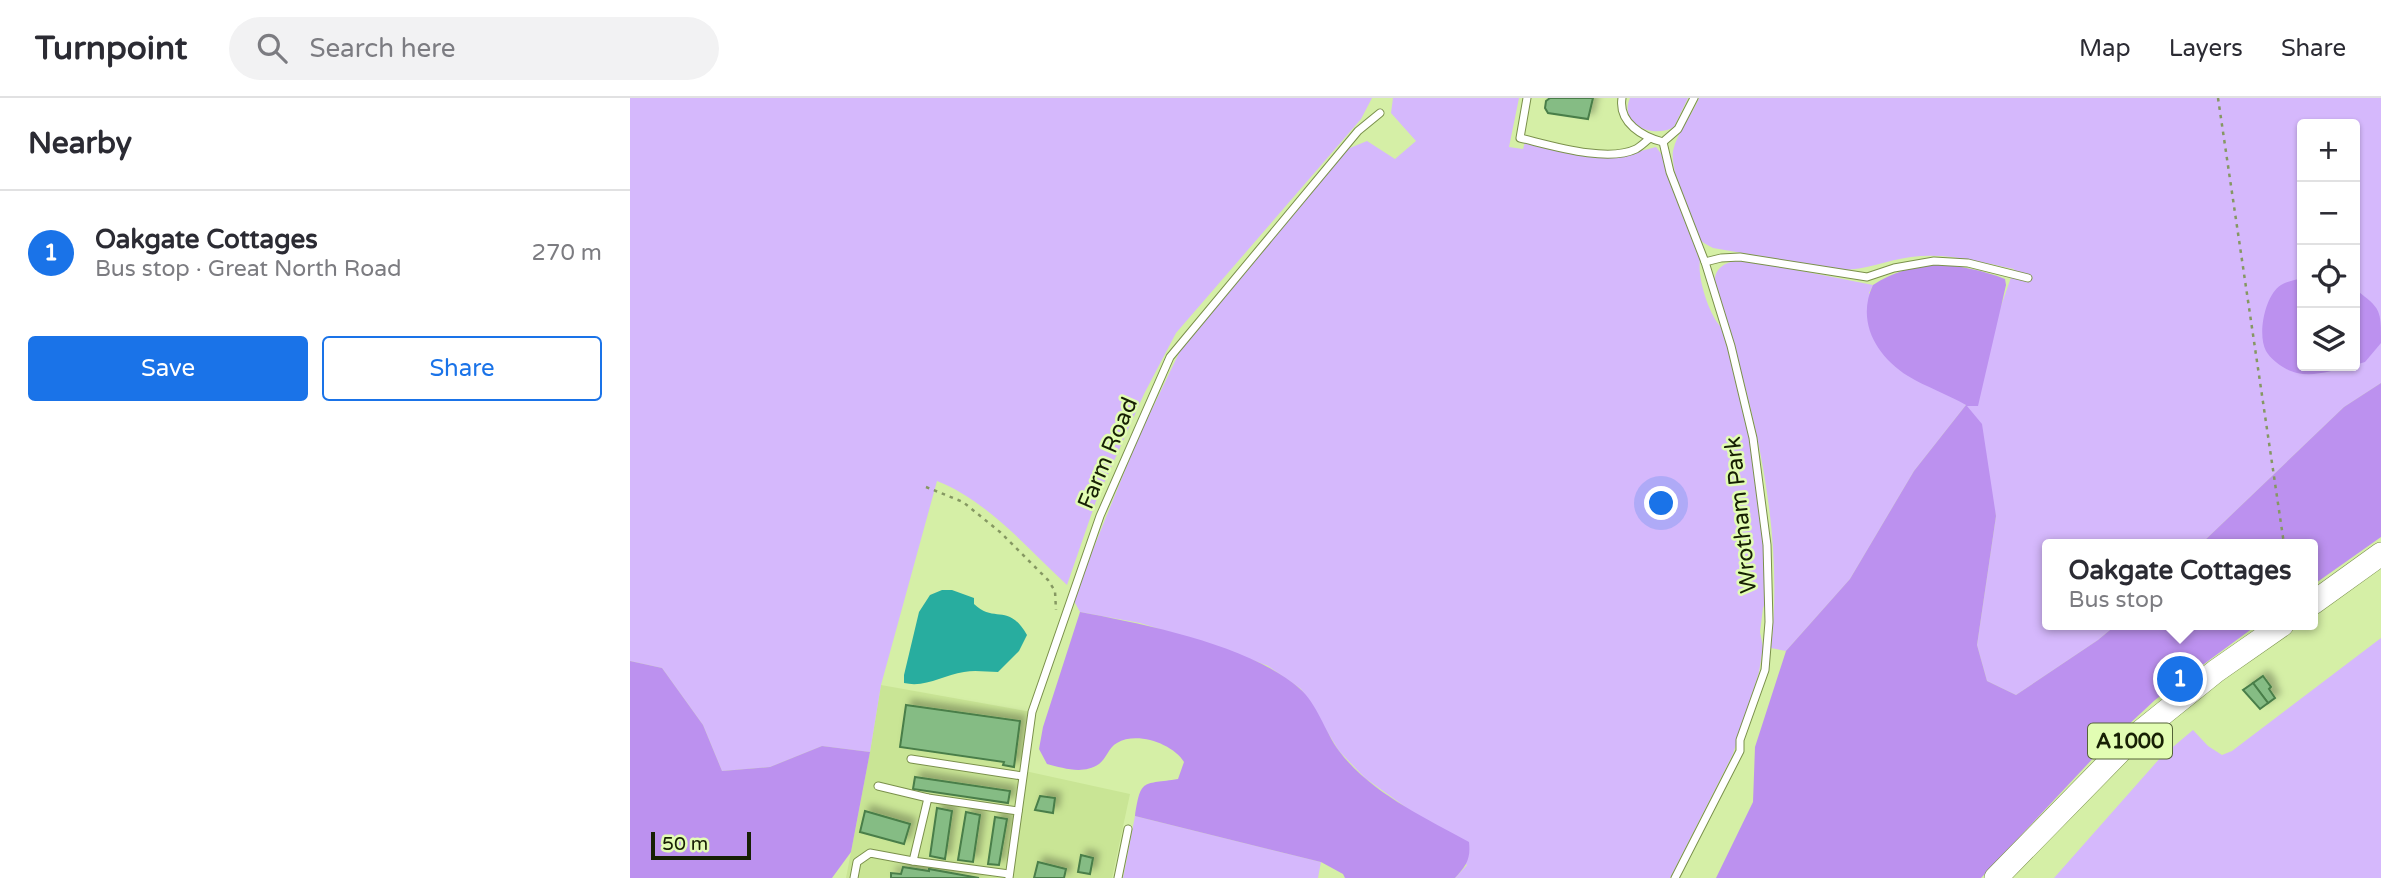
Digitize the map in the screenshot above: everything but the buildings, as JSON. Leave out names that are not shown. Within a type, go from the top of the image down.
[{"type":"main road","points":[[2318,599],[2381,554]]},
{"type":"main road","name":"A1000","points":[[1996,878],[2134,737],[2216,671],[2275,630]]},
{"type":"lane","points":[[1527,98],[1520,138],[1612,155],[1636,149],[1649,139]]},
{"type":"lane","points":[[1622,98],[1626,119],[1638,132],[1649,139],[1663,142],[1678,129],[1694,98]]},
{"type":"lane","name":"Farm Road","points":[[1009,876],[1032,712],[1100,516],[1170,357],[1358,131],[1380,113]]},
{"type":"lane","name":"Wrotham Park","points":[[1663,142],[1670,172],[1705,262],[1731,346],[1753,438],[1767,545],[1769,622],[1765,670],[1740,740],[1740,751],[1675,878]]},
{"type":"lane","points":[[1705,262],[1740,257],[1867,277],[1894,268],[1934,261],[1968,263],[2028,278]]},
{"type":"lane","points":[[911,760],[1022,776]]},
{"type":"lane","points":[[878,786],[928,798],[1018,811]]},
{"type":"lane","points":[[913,861],[928,798]]},
{"type":"lane","points":[[1118,878],[1128,829]]},
{"type":"lane","points":[[854,878],[857,862],[870,853],[1009,876]]},
{"type":"path","points":[[2218,98],[2283,539]]},
{"type":"path","points":[[926,487],[950,496],[976,511],[1037,567],[1055,591],[1056,612]]},
{"type":"shaded area","points":[[630,98],[1372,98],[1361,119],[1176,333],[1144,394],[1096,501],[1067,585],[990,513],[973,500],[937,481],[881,685],[870,752],[822,746],[770,767],[722,771],[703,725],[662,668],[630,661]]},
{"type":"shaded area","points":[[1393,98],[1519,98],[1509,147],[1523,149],[1525,142],[1618,157],[1656,147],[1662,155],[1700,260],[1700,276],[1705,296],[1722,328],[1739,386],[1748,430],[1759,502],[1767,599],[1760,632],[1763,647],[1759,672],[1733,754],[1670,878],[1455,878],[1467,865],[1404,806],[1365,778],[1339,751],[1301,689],[1268,666],[1219,647],[1140,623],[1080,612],[1073,599],[1138,438],[1180,351],[1345,150],[1367,141],[1395,159],[1416,141],[1391,113]]},
{"type":"shaded area","points":[[1630,98],[1688,98],[1674,127],[1657,131],[1640,127],[1633,122],[1629,116]]},
{"type":"shaded area","points":[[1699,98],[2381,98],[2381,383],[2344,407],[2206,539],[2042,539],[2042,630],[2110,630],[2016,695],[1987,681],[1977,645],[1996,516],[1966,405],[2014,269],[1963,258],[1924,256],[1841,270],[1713,248],[1699,239],[1690,223],[1677,183],[1673,151]]},
{"type":"shaded area","points":[[1746,260],[1873,285],[1869,293],[1966,405],[1914,471],[1850,579],[1786,651],[1771,648],[1774,556],[1769,510],[1753,419],[1715,286],[1716,274],[1728,263]]},
{"type":"shaded area","points":[[1936,264],[1963,267],[2005,279],[2006,285],[1978,406],[1967,406],[1982,424],[1996,516],[1977,645],[1987,681],[2016,695],[2110,630],[2250,630],[2155,700],[2098,753],[1981,878],[1716,878],[1753,802],[1755,747],[1786,651],[1850,579],[1914,471],[1966,405],[1897,368],[1878,348],[1872,336],[1867,312],[1873,285],[1903,271]]},
{"type":"shaded area","points":[[2297,280],[2297,371],[2330,371],[2318,374],[2297,373],[2279,365],[2266,351],[2262,335],[2267,306],[2275,290]]},
{"type":"shaded area","points":[[2360,293],[2375,306],[2381,323],[2381,343],[2365,362],[2360,364]]},
{"type":"shaded area","points":[[2381,383],[2381,537],[2318,581],[2318,539],[2206,539],[2344,407]]},
{"type":"shaded area","points":[[1080,612],[1195,638],[1225,648],[1278,673],[1305,694],[1339,751],[1366,779],[1399,803],[1469,842],[1465,866],[1455,878],[1345,878],[1343,874],[1321,862],[1135,816],[1142,789],[1151,783],[1178,779],[1184,762],[1172,750],[1154,741],[1134,738],[1117,743],[1099,764],[1086,769],[1073,770],[1047,764],[1039,749],[1043,727]]},
{"type":"shaded area","points":[[2381,638],[2381,878],[2054,878],[2161,757],[2193,730],[2208,746],[2222,755],[2232,751]]},
{"type":"shaded area","points":[[630,661],[662,668],[703,725],[722,771],[770,767],[822,746],[870,752],[851,852],[832,878],[630,878]]},
{"type":"shaded area","points":[[881,685],[1032,712],[1025,771],[1130,794],[1112,878],[846,878]]},
{"type":"shaded area","points":[[1135,816],[1321,862],[1318,878],[1123,878]]},
{"type":"water","points":[[942,590],[952,590],[974,598],[974,604],[982,610],[1014,619],[1027,635],[1019,651],[998,672],[968,671],[927,683],[904,683],[919,612],[930,595]]},
{"type":"place","name":"Oakgate Cottages","points":[[2180,679]]}]
